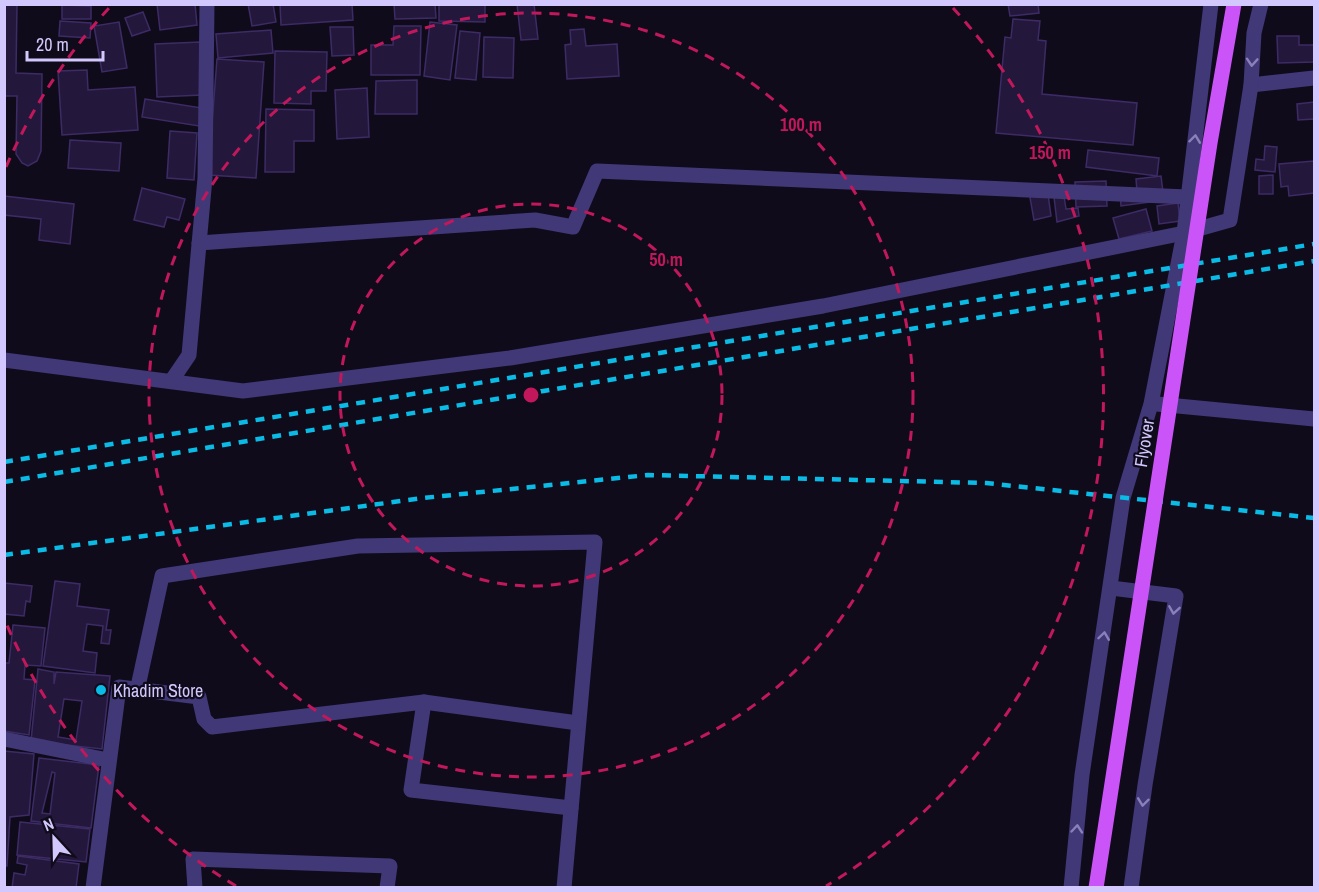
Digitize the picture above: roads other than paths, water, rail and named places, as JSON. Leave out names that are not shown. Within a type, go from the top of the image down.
[{"type":"main road","name":"Flyover","points":[[1096,888],[1210,143],[1234,4]]},
{"type":"street","points":[[172,380],[189,355],[205,178],[207,4]]},
{"type":"street","points":[[1071,888],[1082,775],[1124,498],[1150,404],[1184,233],[1211,4]]},
{"type":"street","points":[[4,360],[243,391],[510,358],[823,306],[1184,233],[1230,220],[1251,85],[1254,33],[1261,4]]},
{"type":"street","points":[[1251,85],[1314,78]]},
{"type":"street","points":[[199,243],[535,220],[573,227],[597,171],[1187,197]]},
{"type":"street","points":[[1150,404],[1314,419]]},
{"type":"street","points":[[138,691],[162,576],[358,546],[595,542],[564,888]]},
{"type":"street","points":[[1111,588],[1176,596],[1145,785],[1131,888]]},
{"type":"street","points":[[93,888],[119,687],[199,697],[204,719],[212,727],[424,702],[578,723]]},
{"type":"street","points":[[424,702],[411,789],[571,808]]},
{"type":"street","points":[[4,739],[108,760]]},
{"type":"street","points":[[195,888],[193,859],[390,866],[387,888]]},
{"type":"railway","points":[[4,462],[1314,244]]},
{"type":"railway","points":[[4,482],[1314,261]]},
{"type":"railway","points":[[4,555],[423,498],[648,475],[986,483],[1314,518]]},
{"type":"place","name":"Khadim Store","points":[[101,690]]}]
